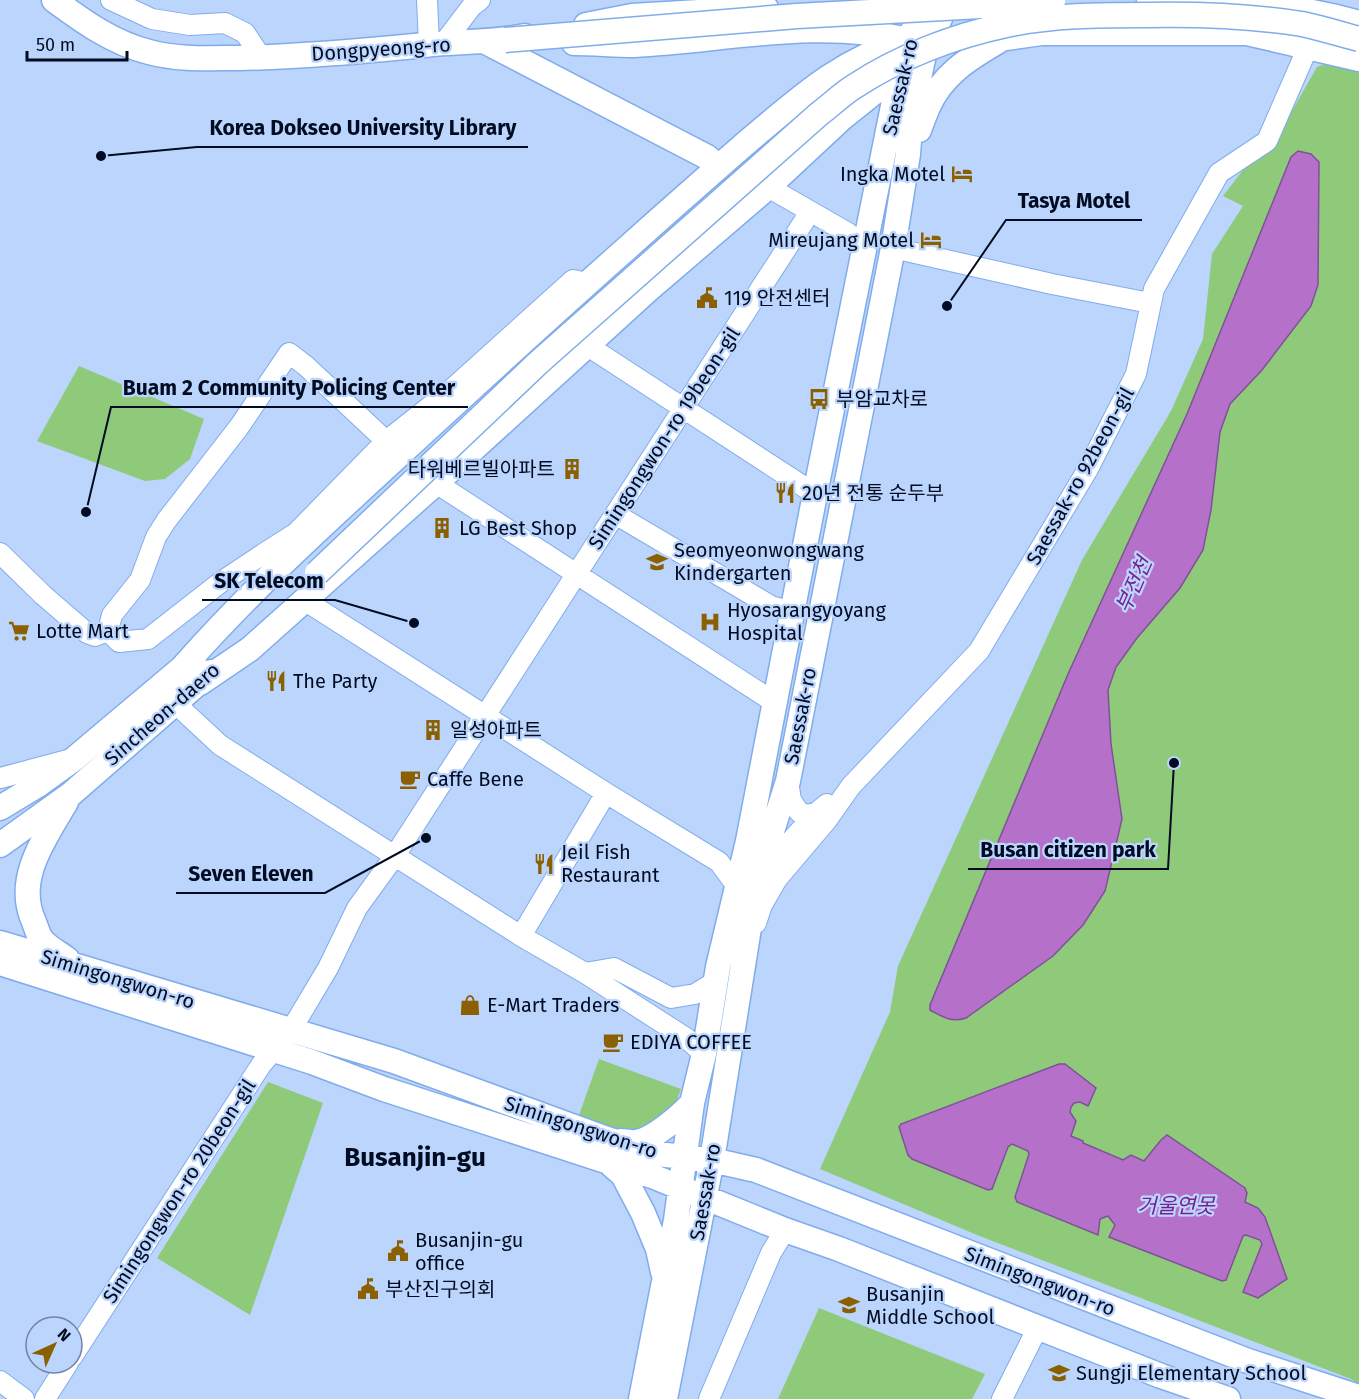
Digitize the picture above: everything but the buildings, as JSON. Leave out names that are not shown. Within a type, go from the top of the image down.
[{"type":"main road","name":"Dongpyeong-ro","points":[[54,0],[98,31],[125,45],[151,53],[188,59],[261,57],[495,41],[632,16],[720,5],[978,0]]},
{"type":"main road","points":[[495,41],[797,16],[1104,0]]},
{"type":"main road","points":[[1149,0],[1255,4],[1297,9],[1359,23]]},
{"type":"main road","points":[[1332,0],[1359,8]]},
{"type":"main road","name":"Saessak-ro","points":[[641,1399],[681,1189],[692,1103],[704,1054],[715,982],[747,881],[788,781],[893,248],[908,154],[916,47],[939,2]]},
{"type":"main road","points":[[310,569],[569,318],[825,92],[864,65],[928,34],[975,18],[1053,2]]},
{"type":"main road","points":[[310,569],[788,141],[854,87],[886,69],[949,42],[1006,25],[1096,15],[1180,14],[1247,17],[1303,25],[1359,39]]},
{"type":"main road","points":[[495,41],[633,45],[810,30],[851,30],[885,34],[916,47]]},
{"type":"main road","points":[[191,675],[225,620],[270,561],[718,167],[814,85],[851,62],[877,50],[950,47],[1041,33],[1088,32],[1248,33],[1359,59]]},
{"type":"main road","points":[[908,154],[928,105],[942,83],[959,65],[1005,38]]},
{"type":"main road","points":[[495,41],[707,157],[718,167]]},
{"type":"main road","points":[[191,675],[250,649],[648,290],[768,187],[841,119],[900,71],[916,47]]},
{"type":"main road","name":"Saessak-ro","points":[[665,1399],[712,1160],[741,969],[748,841],[900,71]]},
{"type":"main road","name":"Sincheon-daero","points":[[0,808],[38,785],[191,675],[310,569]]},
{"type":"main road","name":"Sincheon-daero","points":[[0,845],[71,794],[176,704],[191,675]]},
{"type":"main road","points":[[0,799],[38,785]]},
{"type":"main road","points":[[71,794],[37,852],[29,874],[27,897],[30,914],[42,939],[75,966]]},
{"type":"main road","name":"Simingongwon-ro","points":[[0,943],[394,1062],[606,1149],[652,1176],[704,1199],[839,1249],[1161,1376],[1228,1399]]},
{"type":"main road","name":"Simingongwon-ro","points":[[0,963],[276,1050],[384,1089],[606,1149],[712,1160],[756,1170],[1248,1361],[1359,1397]]},
{"type":"main road","points":[[0,972],[28,972]]},
{"type":"main road","points":[[664,1277],[658,1250],[643,1213],[606,1149],[637,1142],[662,1130],[680,1117],[692,1103]]},
{"type":"street","points":[[111,0],[152,19],[190,25],[225,23],[245,33],[261,57]]},
{"type":"street","points":[[427,0],[436,44]]},
{"type":"street","points":[[436,44],[480,0]]},
{"type":"street","name":"Saessak-ro 92beon-gil","points":[[741,969],[762,905],[777,879],[827,820],[851,786],[979,651],[1088,469],[1136,374],[1154,289],[1219,172],[1266,141],[1308,46]]},
{"type":"street","points":[[768,187],[848,233],[865,247]]},
{"type":"street","name":"Simingongwon-ro 19beon-gil","points":[[291,1030],[328,969],[357,908],[394,857],[810,212]]},
{"type":"street","points":[[893,248],[1052,284],[1150,303]]},
{"type":"street","points":[[108,631],[119,642],[148,639],[221,582],[270,561],[386,441],[452,389],[573,280],[587,283]]},
{"type":"street","points":[[588,346],[815,494]]},
{"type":"street","points":[[108,631],[112,615],[140,580],[156,537],[166,521],[239,427],[289,353],[386,441]]},
{"type":"street","points":[[436,483],[774,702]]},
{"type":"street","points":[[615,514],[771,606],[792,612]]},
{"type":"street","points":[[0,553],[43,595],[87,633],[95,636],[108,631]]},
{"type":"street","points":[[304,600],[747,881]]},
{"type":"street","points":[[176,704],[219,745],[394,857],[585,973],[686,1038],[704,1054]]},
{"type":"street","points":[[0,778],[74,759]]},
{"type":"street","points":[[788,781],[791,800],[799,812],[808,815],[817,812]]},
{"type":"street","name":"Saessak-ro 92beon-gil","points":[[747,881],[817,812],[851,786]]},
{"type":"street","points":[[521,936],[606,793]]},
{"type":"street","points":[[585,973],[614,968],[671,998],[695,994],[715,982]]},
{"type":"street","name":"Simingongwon-ro 20beon-gil","points":[[84,1338],[261,1065],[291,1030]]},
{"type":"street","points":[[709,1399],[771,1253],[785,1230]]},
{"type":"street","points":[[1002,1399],[1038,1328]]},
{"type":"street","points":[[45,1399],[60,1375]]},
{"type":"street","points":[[0,1381],[24,1399]]},
{"type":"green space","points":[[1334,60],[1359,72],[1359,1384],[977,1235],[820,1169],[890,1012],[898,966],[1082,560],[1171,411],[1203,339],[1212,254],[1243,206],[1223,196],[1243,170],[1272,146],[1317,67]]},
{"type":"green space","points":[[79,366],[204,419],[190,459],[165,479],[145,481],[37,441]]},
{"type":"green space","points":[[599,1059],[681,1089],[672,1113],[634,1136],[579,1115]]},
{"type":"green space","points":[[268,1082],[323,1103],[250,1315],[157,1258]]},
{"type":"green space","points":[[819,1308],[985,1374],[972,1399],[778,1399]]},
{"type":"water","name":"부전천","points":[[1298,151],[1311,154],[1319,162],[1318,285],[1311,306],[1262,370],[1230,404],[1220,432],[1211,510],[1203,550],[1180,588],[1137,638],[1116,667],[1108,690],[1111,744],[1122,819],[1105,891],[1083,925],[1053,956],[966,1018],[951,1020],[943,1017],[930,1010],[930,1005],[1068,674],[1187,414],[1291,157]]},
{"type":"water","name":"거울연못","points":[[1059,1064],[1065,1064],[1096,1088],[1088,1106],[1080,1102],[1074,1103],[1071,1107],[1070,1112],[1076,1121],[1071,1136],[1123,1160],[1131,1155],[1144,1161],[1167,1135],[1245,1188],[1247,1193],[1245,1202],[1258,1208],[1265,1217],[1287,1279],[1258,1298],[1243,1292],[1262,1244],[1260,1240],[1246,1235],[1243,1236],[1226,1280],[1222,1281],[1109,1237],[1115,1225],[1108,1216],[1100,1219],[1098,1235],[1017,1202],[1015,1197],[1029,1154],[1028,1151],[1012,1144],[1008,1147],[992,1189],[988,1190],[912,1159],[908,1155],[899,1127],[901,1124]]},
{"type":"place","name":"Korea Dokseo University Library","points":[[101,156]]},
{"type":"place","name":"Ingka Motel","points":[[962,174]]},
{"type":"place","name":"Mireujang Motel","points":[[931,240]]},
{"type":"place","name":"119 안전센터","points":[[707,298]]},
{"type":"place","name":"Tasya Motel","points":[[947,306]]},
{"type":"place","name":"부암교차로","points":[[819,399]]},
{"type":"place","name":"타워베르빌아파트","points":[[572,469]]},
{"type":"place","name":"20년 전통 순두부","points":[[785,493]]},
{"type":"place","name":"Buam 2 Community Policing Center","points":[[86,512]]},
{"type":"place","name":"LG Best Shop","points":[[442,528]]},
{"type":"place","name":"Seomyeonwongwang Kindergarten","points":[[657,562]]},
{"type":"place","name":"Hyosarangyoyang Hospital","points":[[710,622]]},
{"type":"place","name":"SK Telecom","points":[[414,623]]},
{"type":"place","name":"Lotte Mart","points":[[19,631]]},
{"type":"place","name":"The Party","points":[[276,681]]},
{"type":"place","name":"일성아파트","points":[[433,730]]},
{"type":"place","name":"Busan citizen park","points":[[1174,763]]},
{"type":"place","name":"Caffe Bene","points":[[410,779]]},
{"type":"place","name":"Seven Eleven","points":[[426,838]]},
{"type":"place","name":"Jeil Fish Restaurant","points":[[544,864]]},
{"type":"place","name":"E-Mart Traders","points":[[470,1005]]},
{"type":"place","name":"EDIYA COFFEE","points":[[613,1042]]},
{"type":"place","name":"Busanjin-gu office","points":[[398,1251]]},
{"type":"place","name":"부산진구의회","points":[[368,1289]]},
{"type":"place","name":"Busanjin Middle School","points":[[849,1305]]},
{"type":"place","name":"Sungji Elementary School","points":[[1059,1373]]},
{"type":"district","name":"Busanjin-gu","points":[[415,1157]]}]
